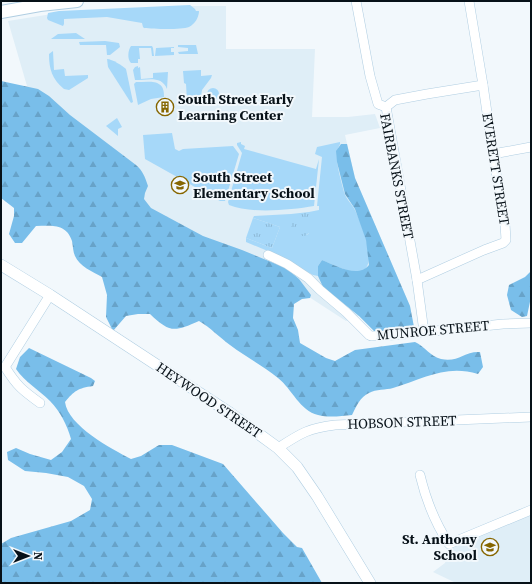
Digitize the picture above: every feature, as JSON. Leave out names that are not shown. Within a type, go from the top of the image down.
[{"type":"main road","points":[[1,12],[40,5],[77,1]]},
{"type":"street","name":"FAIRBANKS STREET","points":[[356,1],[370,76],[378,104],[386,107],[424,332]]},
{"type":"street","name":"EVERETT STREET","points":[[416,280],[505,241],[507,235],[492,154],[483,85],[469,1]]},
{"type":"street","points":[[386,107],[395,100],[483,85]]},
{"type":"street","points":[[492,154],[531,147]]},
{"type":"street","name":"MUNROE STREET","points":[[268,255],[287,264],[308,278],[369,335],[396,335],[503,324],[531,323]]},
{"type":"street","name":"HEYWOOD STREET","points":[[1,265],[50,295],[230,413],[278,448],[297,466],[370,583]]},
{"type":"street","points":[[40,403],[21,389],[14,381],[6,367],[50,295]]},
{"type":"street","name":"HOBSON STREET","points":[[278,448],[300,433],[317,427],[531,417]]},
{"type":"street","points":[[420,475],[427,501],[443,535],[449,544],[531,510]]},
{"type":"shaded area","name":"South Street Elementary School","points":[[186,6],[226,6],[226,49],[315,49],[312,117],[348,117],[375,114],[380,128],[345,135],[355,178],[410,306],[414,328],[375,332],[359,316],[346,321],[289,284],[66,230],[1,190],[60,114],[27,86],[8,21],[58,13]]},
{"type":"shaded area","name":"St. Anthony School","points":[[531,510],[531,583],[456,583],[433,572],[445,563],[449,551],[449,544]]},
{"type":"green space","points":[[190,5],[196,11],[199,11],[197,18],[191,26],[180,29],[144,28],[142,23],[107,17],[64,19],[63,26],[48,20],[47,18],[48,13],[59,11]]},
{"type":"green space","points":[[76,33],[85,39],[51,39],[58,34]]},
{"type":"green space","points":[[105,41],[119,43],[120,47],[110,55],[107,55],[106,45],[80,45],[79,42]]},
{"type":"green space","points":[[178,45],[196,45],[198,54],[179,54],[178,52],[188,51],[188,48],[178,47]]},
{"type":"green space","points":[[131,46],[152,46],[154,56],[152,56],[151,48],[139,48],[140,59],[138,59],[138,63],[131,63],[128,54]]},
{"type":"green space","points":[[174,47],[171,48],[171,52],[174,52],[174,55],[155,56],[156,48]]},
{"type":"green space","points":[[53,51],[54,70],[64,69],[65,76],[88,75],[88,78],[69,90],[64,89],[52,73],[49,54]]},
{"type":"green space","points":[[107,59],[114,61],[126,69],[133,102],[131,103],[108,67]]},
{"type":"green space","points":[[138,66],[138,68],[140,67],[141,79],[153,78],[153,73],[168,72],[167,89],[162,82],[158,80],[135,80],[133,70]]},
{"type":"green space","points":[[201,70],[201,76],[212,75],[211,78],[202,90],[200,101],[187,101],[186,84],[184,83],[183,71]]},
{"type":"green space","points":[[1,81],[38,89],[49,96],[70,115],[136,165],[145,177],[148,186],[144,199],[151,208],[203,236],[286,268],[299,279],[311,295],[310,298],[302,299],[294,304],[293,318],[298,330],[300,343],[326,358],[335,361],[355,350],[415,342],[437,358],[447,360],[474,352],[480,352],[483,367],[478,374],[466,371],[445,372],[393,388],[378,390],[366,395],[361,400],[352,415],[326,416],[312,413],[306,409],[278,378],[226,342],[199,321],[178,329],[173,329],[163,325],[150,314],[138,314],[126,316],[113,331],[106,317],[107,295],[102,277],[77,260],[72,241],[66,231],[57,227],[36,226],[22,243],[15,243],[9,234],[14,216],[14,208],[1,198]]},
{"type":"green space","points":[[136,82],[155,82],[159,84],[164,91],[164,97],[151,99],[138,105],[134,84]]},
{"type":"green space","points":[[215,88],[218,89],[218,99],[211,100],[208,99],[207,92],[208,89]]},
{"type":"green space","points":[[117,118],[122,127],[118,129],[118,136],[106,126]]},
{"type":"green space","points":[[172,133],[175,149],[179,151],[183,149],[233,146],[239,154],[225,201],[220,201],[145,159],[143,135]]},
{"type":"green space","points":[[241,142],[241,144],[245,146],[244,149],[316,169],[319,159],[314,206],[282,210],[248,210],[229,205],[228,202],[242,153],[237,143]]},
{"type":"green space","points":[[340,142],[337,151],[337,162],[344,192],[358,216],[368,246],[368,264],[364,270],[357,272],[349,271],[322,260],[318,266],[318,276],[313,275],[275,254],[246,242],[246,238],[272,248],[280,227],[253,218],[254,216],[291,214],[291,235],[307,235],[309,233],[309,212],[319,210],[319,206],[317,206],[322,157],[315,154],[317,147]]},
{"type":"green space","points":[[341,144],[347,144],[355,178],[410,306],[414,327],[375,332],[359,316],[323,287],[318,276],[318,266],[322,260],[346,270],[353,271],[359,271],[369,265],[366,240],[355,209],[345,194],[337,162],[336,151]]},
{"type":"green space","points":[[309,212],[309,233],[305,236],[291,235],[291,214]]},
{"type":"green space","points":[[253,218],[280,227],[272,248],[246,238]]},
{"type":"green space","points":[[531,271],[531,297],[527,316],[522,317],[511,310],[507,295],[509,285],[525,277]]},
{"type":"green space","points":[[29,348],[95,381],[93,386],[77,391],[65,402],[68,411],[82,428],[113,449],[131,459],[141,456],[159,445],[172,445],[223,464],[283,533],[297,547],[302,548],[322,583],[1,583],[1,544],[11,538],[71,521],[90,510],[92,499],[84,486],[68,477],[25,471],[8,460],[7,452],[16,448],[51,460],[62,452],[71,439],[63,418],[54,405],[16,369],[20,357]]},
{"type":"place","name":"South Street Early Learning Center","points":[[165,107]]},
{"type":"place","name":"South Street Elementary School","points":[[180,185]]},
{"type":"place","name":"St. Anthony School","points":[[490,547]]}]
